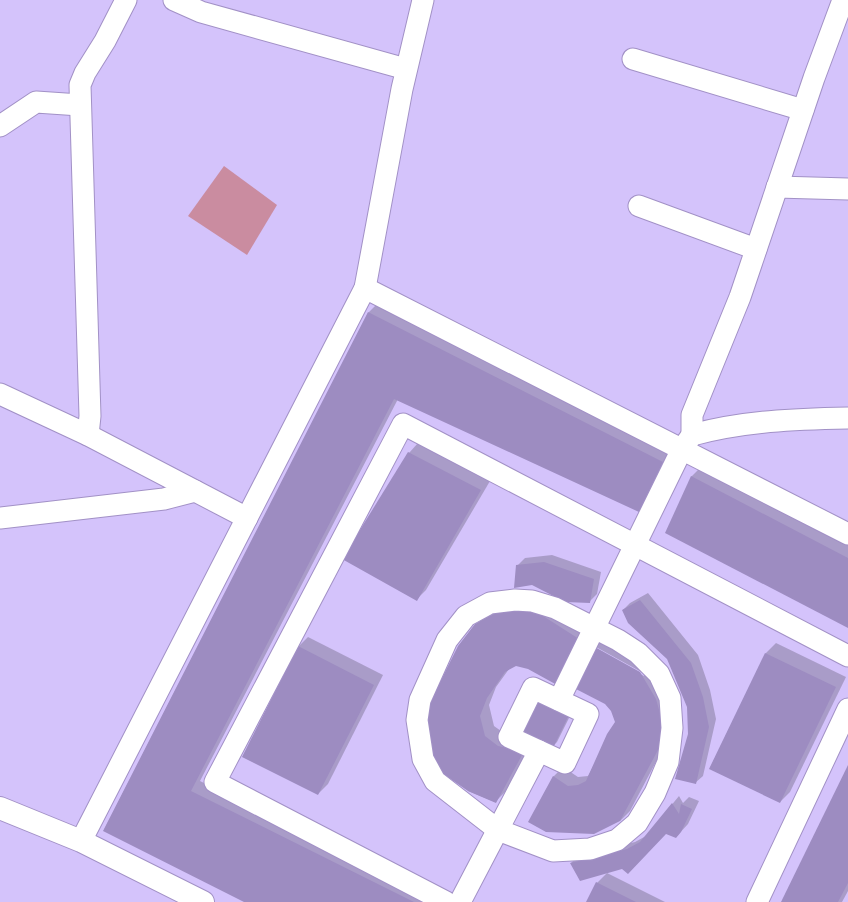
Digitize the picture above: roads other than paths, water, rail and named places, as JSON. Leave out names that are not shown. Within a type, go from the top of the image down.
[{"type":"street","points":[[88,435],[90,416],[80,85],[85,73],[105,41],[126,0]]},
{"type":"street","points":[[174,0],[201,12],[406,69]]},
{"type":"street","points":[[81,841],[365,288],[406,69],[423,0]]},
{"type":"street","points":[[559,700],[687,442],[692,415],[740,297],[803,110],[844,3]]},
{"type":"street","points":[[633,59],[803,110]]},
{"type":"street","points":[[0,126],[36,102],[80,105]]},
{"type":"street","points":[[777,187],[848,189]]},
{"type":"street","points":[[639,206],[756,249]]},
{"type":"street","points":[[365,288],[687,442],[848,534]]},
{"type":"street","points":[[0,394],[88,435],[247,518]]},
{"type":"street","points":[[687,442],[718,428],[790,419],[848,418]]},
{"type":"street","points":[[446,902],[215,782],[403,424],[637,544],[848,656]]},
{"type":"street","points":[[0,518],[164,499],[195,491]]},
{"type":"street","points":[[532,601],[555,608],[595,629],[618,640],[638,653],[659,674],[670,698],[672,728],[668,762],[655,793],[637,823],[617,840],[590,849],[553,851],[498,830],[435,781],[423,759],[417,720],[420,700],[429,676],[447,640],[466,616],[490,602],[532,601]]},
{"type":"street","points":[[533,688],[559,700],[588,714],[565,763],[509,737],[533,688]]},
{"type":"street","points":[[757,902],[848,709]]},
{"type":"street","points":[[460,902],[539,751]]},
{"type":"street","points":[[0,808],[81,841],[202,902]]}]
